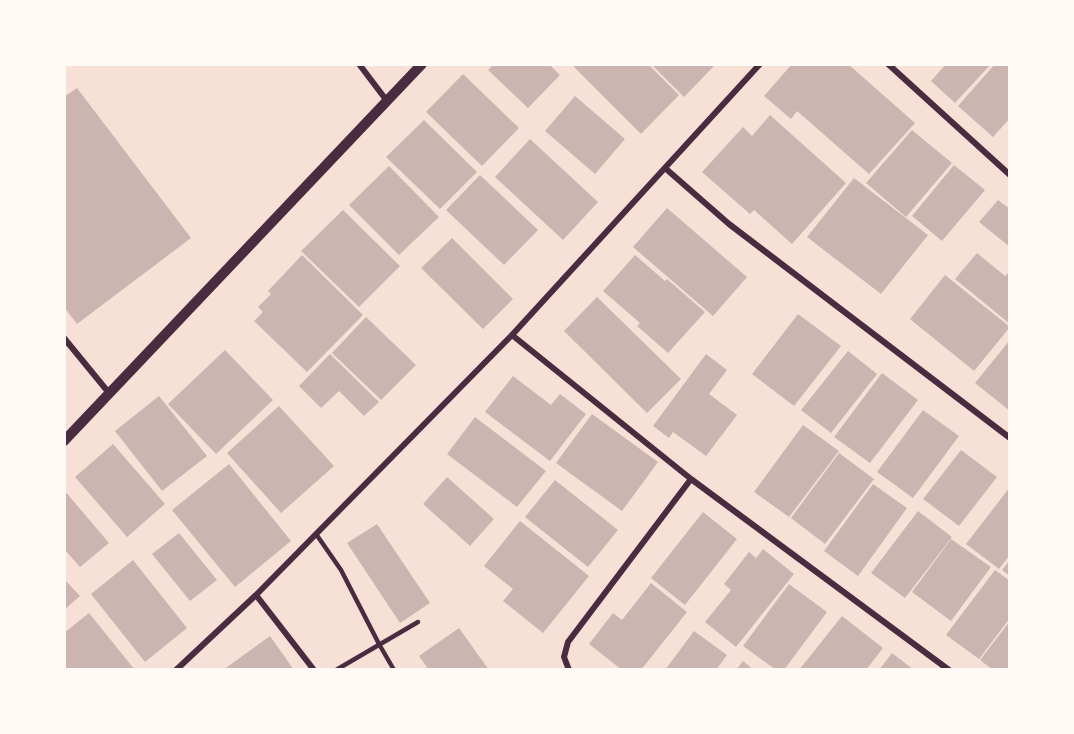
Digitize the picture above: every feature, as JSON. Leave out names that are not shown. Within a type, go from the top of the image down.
[{"type":"street","points":[[359,64],[387,101]]},
{"type":"street","points":[[64,441],[422,64]]},
{"type":"street","points":[[176,669],[256,595],[512,335],[760,64]]},
{"type":"street","points":[[888,64],[1010,175]]},
{"type":"street","points":[[665,168],[729,224],[1010,438]]},
{"type":"street","points":[[512,335],[691,479],[949,669]]},
{"type":"street","points":[[64,338],[109,393]]},
{"type":"street","points":[[569,669],[564,657],[568,642],[691,479]]},
{"type":"street","points":[[256,595],[314,669]]},
{"type":"lane","points":[[316,534],[341,570],[394,669]]},
{"type":"lane","points":[[336,669],[418,622]]},
{"type":"building","points":[[494,64],[549,64],[560,75],[528,108],[488,70]]},
{"type":"building","points":[[571,64],[648,64],[679,95],[641,134]]},
{"type":"building","points":[[651,64],[716,64],[684,97]]},
{"type":"building","points":[[792,64],[848,64],[915,123],[869,174],[797,111],[791,119],[764,96]]},
{"type":"building","points":[[946,64],[991,64],[955,103],[931,81]]},
{"type":"building","points":[[995,64],[1010,64],[1010,118],[993,137],[958,106]]},
{"type":"building","points":[[463,74],[519,128],[482,166],[426,112]]},
{"type":"building","points":[[77,88],[191,238],[77,324],[64,307],[64,97]]},
{"type":"building","points":[[575,96],[625,139],[595,174],[545,131]]},
{"type":"building","points":[[770,115],[846,183],[792,244],[754,210],[750,214],[702,172],[743,127],[752,136]]},
{"type":"building","points":[[424,120],[477,172],[440,209],[386,157]]},
{"type":"building","points":[[912,130],[952,163],[906,217],[866,183]]},
{"type":"building","points":[[530,139],[598,202],[563,240],[495,177]]},
{"type":"building","points":[[954,165],[985,190],[942,241],[912,216]]},
{"type":"building","points":[[389,166],[439,217],[399,255],[349,205]]},
{"type":"building","points":[[480,175],[538,230],[504,265],[446,210]]},
{"type":"building","points":[[854,178],[928,235],[881,294],[807,237]]},
{"type":"building","points":[[998,200],[1010,209],[1010,247],[979,222]]},
{"type":"building","points":[[667,208],[747,277],[713,316],[633,247]]},
{"type":"building","points":[[343,210],[400,266],[359,307],[301,251]]},
{"type":"building","points":[[452,238],[513,299],[483,329],[421,268]]},
{"type":"building","points":[[977,253],[1005,276],[1010,271],[1010,324],[955,279]]},
{"type":"building","points":[[302,255],[363,315],[307,372],[254,321],[263,312],[258,307],[271,294],[268,291]]},
{"type":"building","points":[[635,255],[705,312],[668,353],[637,326],[640,323],[603,291]]},
{"type":"building","points":[[945,275],[1010,327],[974,371],[910,319]]},
{"type":"building","points":[[597,297],[681,379],[647,413],[564,331]]},
{"type":"building","points":[[798,314],[841,346],[794,406],[752,374]]},
{"type":"building","points":[[366,317],[416,365],[381,400],[332,353]]},
{"type":"building","points":[[1010,340],[1010,411],[975,383]]},
{"type":"building","points":[[225,350],[273,400],[216,454],[168,404]]},
{"type":"building","points":[[848,351],[877,374],[831,433],[801,410]]},
{"type":"building","points":[[330,354],[379,402],[364,416],[339,391],[321,408],[299,386]]},
{"type":"building","points":[[706,354],[727,370],[709,394],[737,415],[706,456],[673,432],[669,438],[653,426]]},
{"type":"building","points":[[882,373],[918,400],[870,463],[834,437]]},
{"type":"building","points":[[513,376],[551,405],[560,394],[586,414],[550,461],[485,412]]},
{"type":"building","points":[[159,396],[207,456],[162,491],[115,431]]},
{"type":"building","points":[[279,406],[334,466],[281,513],[227,453]]},
{"type":"building","points":[[923,410],[959,436],[913,498],[877,472]]},
{"type":"building","points":[[592,414],[658,462],[622,511],[556,463]]},
{"type":"building","points":[[475,417],[546,471],[517,507],[447,454]]},
{"type":"building","points":[[803,425],[839,451],[789,517],[754,492]]},
{"type":"building","points":[[113,444],[165,504],[127,537],[75,477]]},
{"type":"building","points":[[961,450],[997,477],[959,526],[923,499]]},
{"type":"building","points":[[839,453],[874,479],[825,544],[791,518]]},
{"type":"building","points":[[229,464],[291,541],[235,587],[172,510]]},
{"type":"building","points":[[447,477],[494,519],[470,546],[423,504]]},
{"type":"building","points":[[555,480],[618,530],[588,567],[525,517]]},
{"type":"building","points":[[873,484],[907,508],[858,576],[824,551]]},
{"type":"building","points":[[1010,487],[1010,555],[999,569],[966,544]]},
{"type":"building","points":[[64,490],[109,543],[80,567],[64,549]]},
{"type":"building","points":[[918,511],[952,537],[905,598],[871,573]]},
{"type":"building","points":[[703,512],[737,539],[685,605],[651,578]]},
{"type":"building","points":[[520,521],[589,576],[543,633],[503,601],[513,589],[484,566]]},
{"type":"building","points":[[377,524],[430,603],[400,623],[347,543]]},
{"type":"building","points":[[179,533],[217,580],[190,601],[152,554]]},
{"type":"building","points":[[951,539],[991,567],[951,621],[912,592]]},
{"type":"building","points":[[763,549],[794,574],[736,647],[705,622],[731,590],[724,584],[749,552],[756,558]]},
{"type":"building","points":[[133,560],[187,628],[145,662],[91,594]]},
{"type":"building","points":[[1010,560],[1010,576],[1002,570]]},
{"type":"building","points":[[995,570],[1010,581],[1010,618],[979,659],[946,635]]},
{"type":"building","points":[[64,579],[80,596],[64,610]]},
{"type":"building","points":[[651,583],[687,612],[641,670],[622,670],[589,644],[613,613],[622,620]]},
{"type":"building","points":[[789,584],[827,612],[784,670],[776,670],[743,646]]},
{"type":"building","points":[[89,613],[135,670],[64,670],[64,633]]},
{"type":"building","points":[[842,616],[883,648],[866,670],[799,670]]},
{"type":"building","points":[[1010,621],[1010,670],[993,670],[980,660]]},
{"type":"building","points":[[459,628],[489,670],[429,670],[419,656]]},
{"type":"building","points":[[694,631],[727,655],[716,670],[665,670]]},
{"type":"building","points":[[270,636],[294,670],[223,670]]},
{"type":"building","points":[[892,653],[914,670],[879,670]]},
{"type":"building","points":[[743,661],[754,670],[736,670]]}]
